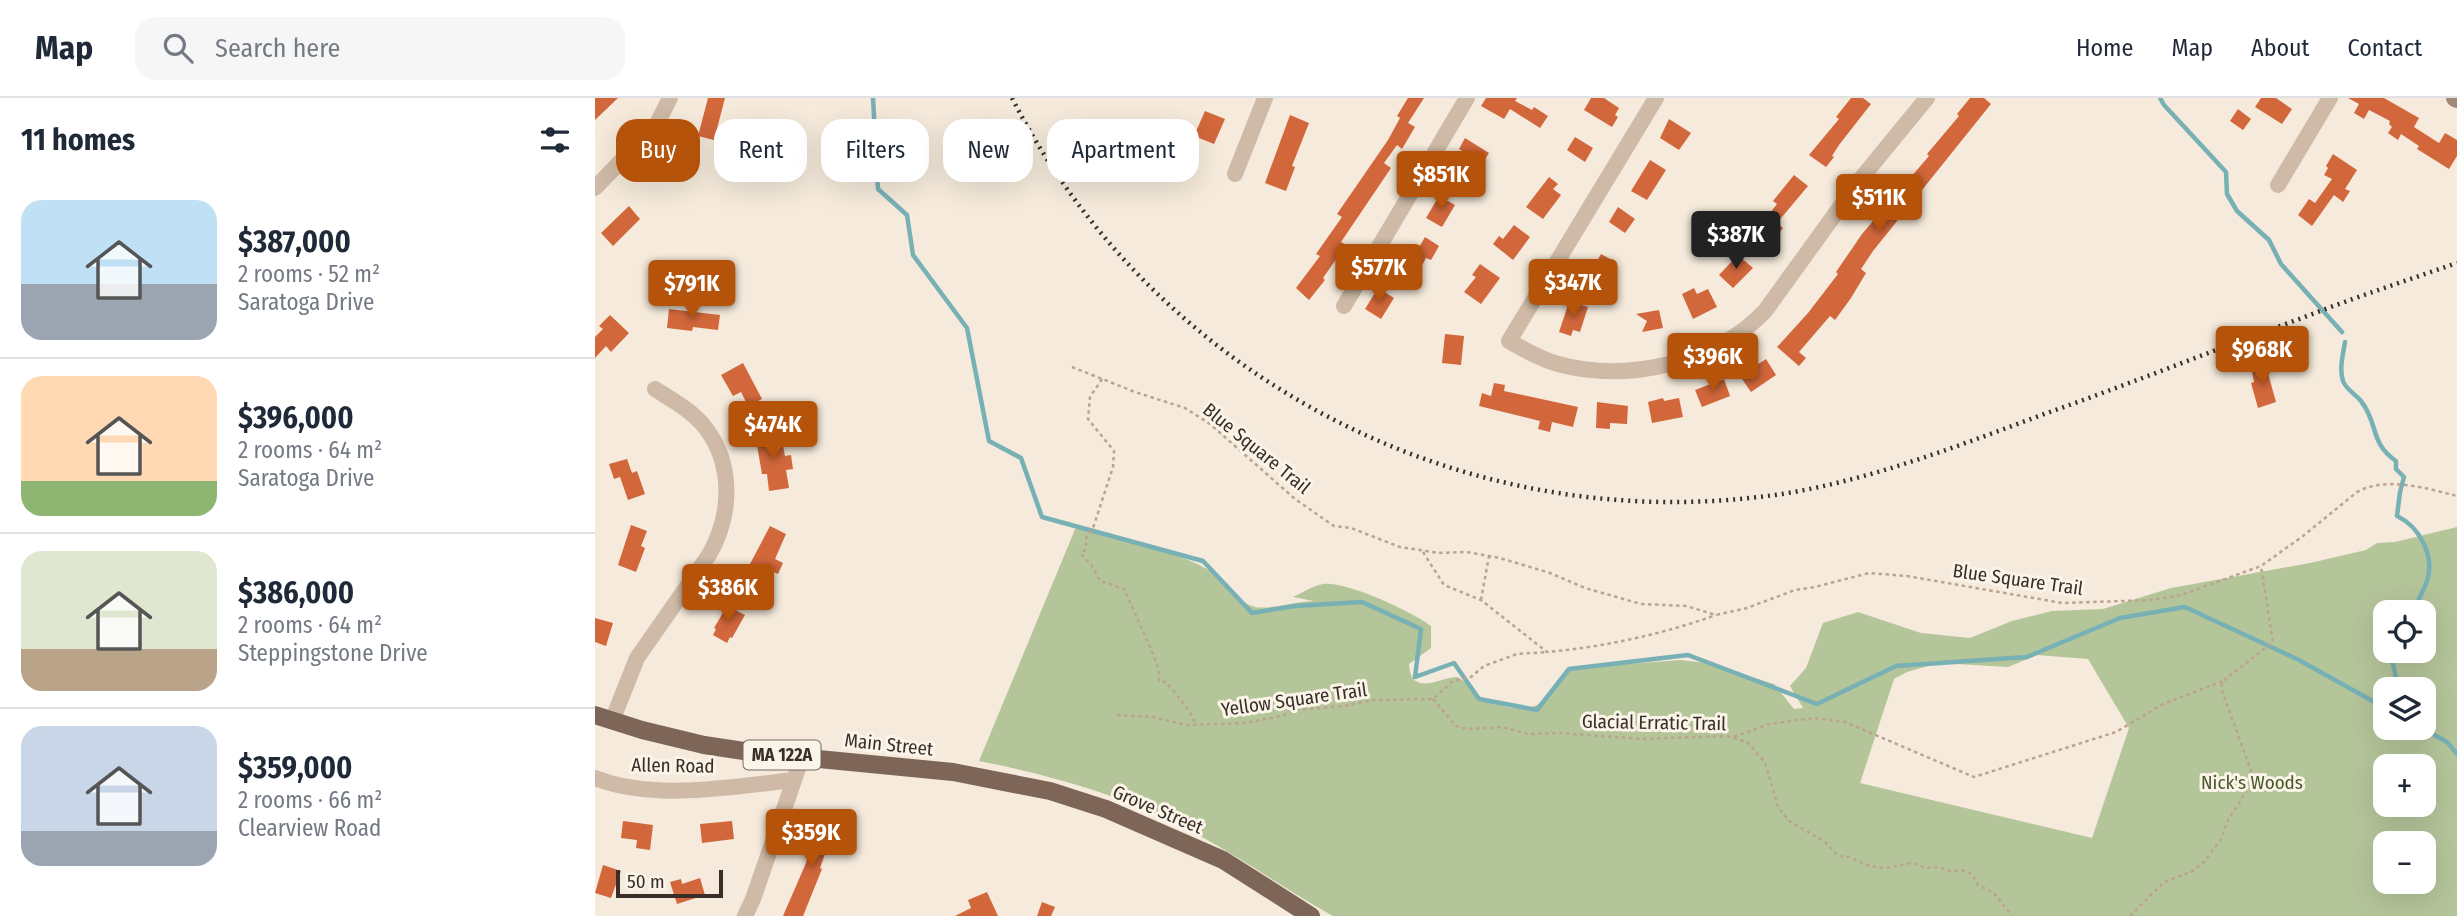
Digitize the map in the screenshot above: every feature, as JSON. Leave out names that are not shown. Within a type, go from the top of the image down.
[{"type":"main road","name":"Main Street","points":[[595,715],[704,745],[973,775]]},
{"type":"main road","name":"Grove Street","points":[[973,775],[1051,791],[1106,808],[1223,860],[1311,916]]},
{"type":"street","points":[[595,188],[657,124],[670,98]]},
{"type":"street","points":[[1235,174],[1265,98]]},
{"type":"street","points":[[1344,306],[1467,98]]},
{"type":"street","points":[[1656,98],[1509,341],[1535,356],[1559,364],[1605,370],[1635,369],[1677,362],[1703,354],[1728,341],[1755,323],[1770,305],[1859,181],[1927,98]]},
{"type":"street","points":[[2278,185],[2330,98]]},
{"type":"street","points":[[613,721],[637,658],[709,555],[720,533],[726,512],[727,481],[713,439],[697,419],[655,389]]},
{"type":"street","points":[[745,916],[801,757]]},
{"type":"street","name":"Allen Road","points":[[595,778],[629,787],[662,789],[726,787],[793,780]]},
{"type":"path","name":"Blue Square Trail","points":[[1072,367],[1185,408],[1210,424],[1295,499],[1334,526],[1351,528],[1400,547],[1489,556],[1550,573],[1585,588],[1641,604],[1686,606],[1716,615]]},
{"type":"path","points":[[1102,379],[1090,397],[1088,419],[1114,451],[1113,467],[1092,531],[1086,538],[1086,549],[1081,554],[1100,581],[1124,589],[1159,670],[1159,681],[1166,682],[1177,699],[1192,713],[1196,725]]},
{"type":"path","name":"Blue Square Trail","points":[[1547,652],[1583,649],[1686,625],[1747,608],[1795,590],[1869,573],[1907,576],[2062,603],[2101,604],[2152,600],[2181,595],[2261,566],[2366,487],[2407,484],[2457,496]]},
{"type":"path","points":[[1422,551],[1444,585],[1481,600],[1547,652]]},
{"type":"path","points":[[1481,600],[1489,556]]},
{"type":"path","points":[[1732,738],[1769,724],[1814,718],[1846,722],[1974,777],[2116,732],[2163,704],[2223,681],[2273,642],[2261,566]]},
{"type":"path","points":[[1433,699],[1453,681],[1471,677],[1484,666],[1517,654],[1547,652]]},
{"type":"path","points":[[2130,916],[2164,882],[2193,871],[2204,862],[2221,839],[2228,820],[2251,781],[2251,771],[2221,688],[2223,681]]},
{"type":"path","name":"Yellow Square Trail","points":[[1117,715],[1137,715],[1196,725],[1244,723],[1282,716],[1294,710],[1345,706],[1372,700],[1433,699]]},
{"type":"path","name":"Glacial Erratic Trail","points":[[1433,699],[1456,726],[1467,729],[1503,727],[1528,734],[1561,733],[1641,739],[1732,738],[1747,742],[1765,762],[1778,807],[1789,821],[1824,841],[1838,856],[1849,857],[1869,866],[1886,868],[1911,863],[1927,868],[1962,870],[1972,874],[1978,885],[1994,893],[2012,916]]},
{"type":"green space","name":"Nick's Woods","points":[[1076,527],[1198,564],[1214,573],[1238,597],[1255,607],[1314,601],[1293,597],[1323,584],[1347,587],[1379,599],[1431,626],[1431,648],[1409,664],[1415,680],[1427,683],[1457,677],[1478,695],[1503,706],[1522,708],[1539,704],[1546,699],[1560,678],[1575,668],[1680,660],[1707,663],[1774,684],[1794,709],[1803,708],[1790,686],[1806,668],[1823,623],[1858,612],[1921,633],[1970,638],[2012,621],[2052,611],[2103,609],[2171,588],[2310,563],[2366,550],[2377,543],[2395,542],[2457,527],[2457,916],[1333,916],[1173,822],[1120,799],[1037,774],[979,761]],"holes":[[[2037,655],[2088,659],[2129,728],[2092,838],[1860,783],[1894,679],[1907,672],[1939,663],[2008,667]]]},
{"type":"building","points":[[595,98],[618,98],[595,120]]},
{"type":"building","points":[[708,98],[725,98],[720,119],[714,119],[714,140],[700,136]]},
{"type":"building","points":[[1408,98],[1424,98],[1408,123],[1397,116]]},
{"type":"building","points":[[1486,98],[1517,98],[1515,101],[1532,110],[1534,107],[1548,116],[1540,128],[1510,109],[1504,119],[1481,106]]},
{"type":"building","points":[[1591,98],[1604,98],[1619,108],[1615,115],[1618,117],[1612,127],[1584,110]]},
{"type":"building","points":[[1851,98],[1863,98],[1871,104],[1839,145],[1826,167],[1809,155],[1839,119],[1836,117]]},
{"type":"building","points":[[1970,98],[1984,98],[1991,104],[1873,251],[1861,269],[1866,273],[1835,320],[1830,316],[1799,352],[1806,358],[1799,366],[1777,347],[1808,313],[1838,274],[1836,272],[1862,234],[1929,156],[1927,154],[1959,116],[1957,114]]},
{"type":"building","points":[[2261,98],[2276,98],[2292,109],[2282,124],[2255,107]]},
{"type":"building","points":[[2348,98],[2384,98],[2419,118],[2414,127],[2439,143],[2445,133],[2457,140],[2457,156],[2449,169],[2417,149],[2419,146],[2401,134],[2398,140],[2388,133],[2392,127],[2390,121],[2369,110],[2364,119],[2354,113],[2359,104]]},
{"type":"building","points":[[2238,109],[2251,119],[2243,130],[2230,121]]},
{"type":"building","points":[[1205,111],[1225,119],[1214,144],[1199,138],[1199,125]]},
{"type":"building","points":[[1290,115],[1309,123],[1292,166],[1295,167],[1286,191],[1265,183]]},
{"type":"building","points":[[1400,118],[1415,127],[1402,149],[1397,145],[1384,163],[1391,168],[1341,242],[1346,245],[1323,278],[1325,280],[1309,300],[1296,288],[1320,256],[1316,254],[1342,217],[1337,214]]},
{"type":"building","points":[[1669,119],[1691,133],[1679,150],[1660,138]]},
{"type":"building","points":[[1575,137],[1593,148],[1585,162],[1567,150]]},
{"type":"building","points":[[1465,138],[1489,153],[1476,173],[1461,164],[1467,154],[1459,149]]},
{"type":"building","points":[[2333,154],[2357,170],[2345,189],[2350,191],[2343,202],[2334,195],[2312,226],[2298,215],[2309,199],[2315,203],[2332,179],[2324,175]]},
{"type":"building","points":[[1650,160],[1666,170],[1647,200],[1631,191]]},
{"type":"building","points":[[1794,175],[1808,186],[1777,223],[1783,228],[1767,248],[1752,236],[1777,204],[1773,201]]},
{"type":"building","points":[[1549,177],[1558,184],[1553,189],[1561,195],[1543,219],[1526,207]]},
{"type":"building","points":[[1439,196],[1455,205],[1442,227],[1426,218]]},
{"type":"building","points":[[629,206],[640,219],[613,246],[601,233]]},
{"type":"building","points":[[1618,207],[1635,219],[1625,233],[1609,222]]},
{"type":"building","points":[[1514,225],[1530,237],[1513,260],[1493,244],[1499,236],[1503,239]]},
{"type":"building","points":[[1425,237],[1439,246],[1431,260],[1426,258],[1415,278],[1411,279],[1395,270],[1405,249],[1416,253]]},
{"type":"building","points":[[1601,254],[1614,261],[1596,291],[1581,283]]},
{"type":"building","points":[[1738,255],[1753,268],[1733,288],[1719,275]]},
{"type":"building","points":[[1480,264],[1500,278],[1481,304],[1464,292],[1476,277],[1472,275]]},
{"type":"building","points":[[1378,288],[1394,298],[1381,319],[1365,309]]},
{"type":"building","points":[[1694,288],[1697,294],[1708,289],[1717,307],[1693,319],[1682,294]]},
{"type":"building","points":[[1569,302],[1588,307],[1580,332],[1573,330],[1571,336],[1559,332]]},
{"type":"building","points":[[669,309],[720,315],[718,330],[667,328]]},
{"type":"building","points":[[1659,310],[1663,328],[1642,332],[1647,321],[1636,314]]},
{"type":"building","points":[[610,315],[629,333],[611,352],[606,346],[595,358],[595,337],[603,329],[599,326]]},
{"type":"building","points":[[1445,334],[1464,336],[1461,365],[1442,363]]},
{"type":"building","points":[[1766,359],[1776,375],[1751,392],[1740,376]]},
{"type":"building","points":[[743,363],[762,399],[748,406],[741,392],[733,396],[721,375]]},
{"type":"building","points":[[2265,363],[2276,402],[2258,408],[2251,383],[2254,382],[2251,366]]},
{"type":"building","points":[[1724,379],[1730,396],[1702,407],[1695,390]]},
{"type":"building","points":[[1494,383],[1505,385],[1504,391],[1578,407],[1573,427],[1552,422],[1550,432],[1538,429],[1540,421],[1479,406],[1482,393],[1491,396]]},
{"type":"building","points":[[1663,398],[1664,401],[1679,398],[1683,417],[1652,423],[1648,402]]},
{"type":"building","points":[[1597,402],[1628,406],[1627,424],[1610,423],[1610,429],[1596,428]]},
{"type":"building","points":[[775,431],[777,447],[783,446],[785,456],[791,455],[793,469],[786,470],[789,488],[769,491],[767,474],[762,474],[755,434]]},
{"type":"building","points":[[627,459],[632,473],[637,471],[645,494],[628,500],[620,477],[614,479],[609,464]]},
{"type":"building","points":[[631,525],[647,531],[641,546],[645,548],[636,572],[618,565]]},
{"type":"building","points":[[770,526],[786,534],[775,559],[783,563],[778,574],[750,564]]},
{"type":"building","points":[[727,606],[745,615],[727,643],[713,635],[716,629],[714,628]]},
{"type":"building","points":[[595,618],[613,623],[606,646],[595,642]]},
{"type":"building","points":[[819,817],[836,823],[820,868],[822,869],[803,916],[783,916],[806,863]]},
{"type":"building","points":[[623,821],[653,825],[650,850],[636,848],[637,840],[621,838]]},
{"type":"building","points":[[732,821],[734,839],[702,843],[700,824]]},
{"type":"building","points":[[603,865],[621,871],[611,898],[595,893]]},
{"type":"building","points":[[700,878],[705,895],[677,904],[670,882],[681,879],[682,884]]},
{"type":"building","points":[[987,892],[998,916],[955,916],[971,908],[968,900]]},
{"type":"building","points":[[1042,902],[1055,907],[1051,916],[1037,916]]},
{"type":"waterway","points":[[873,98],[878,189],[907,215],[913,255],[967,328],[989,441],[1021,458],[1042,517],[1203,561],[1252,613],[1295,606],[1362,602],[1421,629],[1415,677],[1454,663],[1479,699],[1537,710],[1569,669],[1688,655],[1817,704],[1896,666],[2027,657],[2120,618],[2185,607],[2299,660],[2373,701]]},
{"type":"waterway","points":[[2160,98],[2226,172],[2227,194],[2237,211],[2269,240],[2281,264],[2342,332]]},
{"type":"waterway","points":[[2345,342],[2341,367],[2343,381],[2367,409],[2378,440],[2387,454],[2396,461],[2396,469],[2404,477],[2397,516],[2413,527],[2427,552],[2429,571],[2418,600]]},
{"type":"waterway","points":[[2393,663],[2396,677]]},
{"type":"waterway","points":[[2436,736],[2447,742],[2457,754]]},
{"type":"railway","points":[[1012,98],[1074,199],[1150,287],[1238,361],[1336,421],[1442,465],[1554,492],[1670,502],[1788,493],[1854,479],[1952,448],[2457,263]]}]
